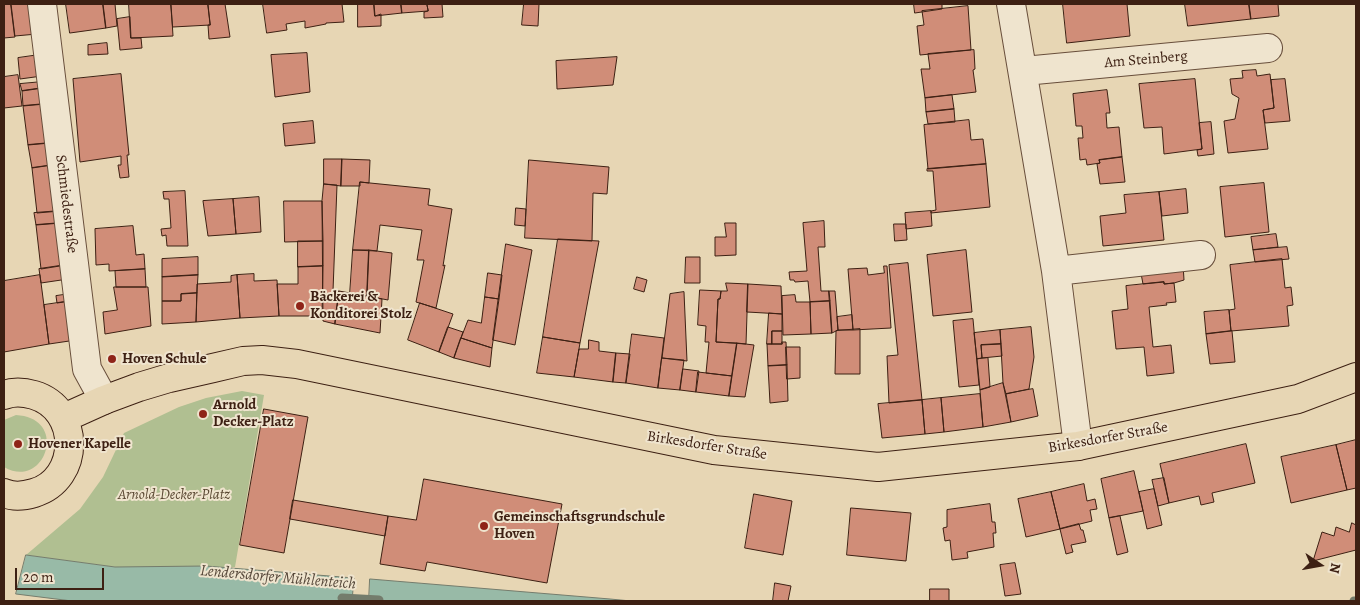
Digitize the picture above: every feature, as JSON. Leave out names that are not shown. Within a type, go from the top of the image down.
[{"type":"main road","name":"Birkesdorfer Straße","points":[[64,418],[104,400],[169,378],[243,361],[262,360],[297,364],[714,450],[878,467],[1078,446],[1298,399],[1356,377]]},
{"type":"main road","points":[[4,395],[25,392],[40,397],[54,406],[64,418],[70,434],[70,451],[65,467],[55,481],[42,491],[25,496],[4,493]]},
{"type":"street","name":"Schmiedestraße","points":[[42,4],[88,369],[104,400]]},
{"type":"street","points":[[1011,4],[1024,71],[1056,271],[1078,446]]},
{"type":"street","name":"Am Steinberg","points":[[1024,71],[1268,48]]},
{"type":"street","points":[[1056,271],[1201,255]]},
{"type":"green space","name":"Arnold-Decker-Platz","points":[[242,391],[264,395],[235,567],[115,567],[26,555],[80,509],[103,477],[124,433],[179,407],[206,398]]},
{"type":"green space","points":[[16,415],[33,419],[43,428],[47,439],[46,451],[40,462],[31,469],[19,472],[4,467],[4,420]]},
{"type":"water","points":[[26,555],[115,567],[206,566],[354,578],[352,601],[72,601],[16,594]]},
{"type":"water","points":[[370,579],[610,599],[631,601],[369,601]]},
{"type":"building","points":[[4,4],[11,4],[15,37],[4,38]]},
{"type":"building","points":[[11,4],[34,4],[37,34],[15,36]]},
{"type":"building","points":[[66,4],[103,4],[106,28],[70,33]]},
{"type":"building","points":[[103,4],[115,4],[117,26],[106,28]]},
{"type":"building","points":[[129,4],[171,4],[173,36],[131,38]]},
{"type":"building","points":[[171,4],[208,4],[210,25],[173,27]]},
{"type":"building","points":[[208,4],[225,4],[230,37],[209,39]]},
{"type":"building","points":[[263,4],[342,4],[344,22],[326,23],[305,28],[305,21],[286,24],[287,30],[267,33]]},
{"type":"building","points":[[358,4],[374,4],[375,16],[381,14],[381,26],[358,27]]},
{"type":"building","points":[[374,4],[401,4],[402,13],[375,16]]},
{"type":"building","points":[[401,4],[427,4],[428,11],[402,13]]},
{"type":"building","points":[[427,4],[442,4],[443,17],[424,18],[424,12],[428,11]]},
{"type":"building","points":[[524,4],[539,4],[538,26],[522,25]]},
{"type":"building","points":[[914,4],[942,4],[942,9],[915,13]]},
{"type":"building","points":[[1063,4],[1127,4],[1130,36],[1067,43]]},
{"type":"building","points":[[1185,4],[1249,4],[1251,19],[1188,26]]},
{"type":"building","points":[[1249,4],[1278,4],[1279,16],[1251,19]]},
{"type":"building","points":[[968,6],[971,50],[920,55],[917,26],[924,25],[922,11]]},
{"type":"building","points":[[130,17],[131,38],[141,38],[142,48],[120,50],[117,19]]},
{"type":"building","points":[[107,43],[108,54],[88,55],[88,45]]},
{"type":"building","points":[[974,50],[975,69],[973,70],[976,92],[925,98],[921,69],[930,69],[928,54]]},
{"type":"building","points":[[307,53],[310,92],[275,97],[271,55]]},
{"type":"building","points":[[39,55],[42,76],[20,79],[18,58]]},
{"type":"building","points":[[617,57],[613,85],[557,89],[556,61]]},
{"type":"building","points":[[1256,70],[1257,76],[1270,74],[1274,108],[1263,110],[1268,149],[1228,153],[1224,121],[1235,119],[1239,98],[1232,94],[1230,79],[1243,78],[1242,71]]},
{"type":"building","points":[[121,74],[129,155],[127,155],[129,177],[120,178],[118,165],[121,165],[121,156],[80,162],[73,79]]},
{"type":"building","points":[[18,75],[22,106],[4,108],[4,77]]},
{"type":"building","points":[[1195,79],[1202,149],[1164,154],[1162,127],[1144,128],[1139,84]]},
{"type":"building","points":[[1285,79],[1290,121],[1265,123],[1263,110],[1274,108],[1271,80]]},
{"type":"building","points":[[42,82],[43,88],[22,91],[20,84]]},
{"type":"building","points":[[43,88],[45,104],[23,106],[22,91]]},
{"type":"building","points":[[1107,90],[1110,113],[1106,113],[1107,128],[1119,127],[1122,157],[1099,160],[1100,163],[1087,165],[1086,159],[1080,160],[1078,138],[1083,138],[1082,126],[1076,126],[1073,94]]},
{"type":"building","points":[[952,95],[954,109],[926,112],[925,98]]},
{"type":"building","points":[[45,104],[50,143],[28,145],[23,106]]},
{"type":"building","points":[[954,109],[955,122],[928,124],[926,112]]},
{"type":"building","points":[[969,120],[971,140],[983,139],[986,164],[928,169],[924,125]]},
{"type":"building","points":[[313,121],[315,143],[285,146],[283,124]]},
{"type":"building","points":[[1211,122],[1214,154],[1198,156],[1197,150],[1202,149],[1199,123]]},
{"type":"building","points":[[50,143],[52,165],[32,168],[28,145]]},
{"type":"building","points":[[1122,157],[1125,182],[1100,184],[1097,164],[1100,163],[1099,160]]},
{"type":"building","points":[[324,159],[342,159],[341,186],[324,184]]},
{"type":"building","points":[[342,159],[370,160],[369,183],[360,182],[360,186],[341,186]]},
{"type":"building","points":[[529,160],[609,167],[607,194],[593,193],[592,241],[525,238]]},
{"type":"building","points":[[986,164],[990,207],[931,213],[931,211],[936,210],[933,171],[927,171],[927,169]]},
{"type":"building","points":[[54,165],[60,211],[37,213],[32,168]]},
{"type":"building","points":[[360,182],[430,189],[428,205],[452,209],[443,266],[445,265],[436,308],[416,302],[424,260],[417,260],[422,230],[380,225],[377,251],[353,250]]},
{"type":"building","points":[[1264,183],[1269,232],[1225,237],[1220,187]]},
{"type":"building","points":[[324,184],[337,185],[333,291],[339,291],[335,324],[323,321],[322,201]]},
{"type":"building","points":[[1186,189],[1188,213],[1162,216],[1159,192]]},
{"type":"building","points":[[185,191],[188,246],[167,246],[166,235],[162,236],[161,229],[171,228],[169,199],[164,199],[163,192]]},
{"type":"building","points":[[1159,192],[1164,240],[1103,246],[1100,216],[1126,213],[1124,195]]},
{"type":"building","points":[[259,197],[261,232],[236,234],[233,199]]},
{"type":"building","points":[[233,199],[236,234],[208,236],[203,201]]},
{"type":"building","points":[[284,201],[322,201],[323,241],[285,242]]},
{"type":"building","points":[[516,208],[526,209],[525,226],[515,225]]},
{"type":"building","points":[[60,211],[61,223],[36,225],[34,213]]},
{"type":"building","points":[[931,211],[932,226],[906,229],[905,213]]},
{"type":"building","points":[[824,221],[825,247],[818,247],[821,291],[829,291],[830,301],[810,302],[808,281],[795,282],[790,280],[789,272],[807,271],[803,223]]},
{"type":"building","points":[[61,223],[66,265],[41,269],[36,225]]},
{"type":"building","points":[[725,223],[736,223],[736,255],[715,256],[715,237],[726,237]]},
{"type":"building","points":[[894,224],[906,224],[907,240],[895,241]]},
{"type":"building","points":[[133,226],[136,255],[144,254],[145,269],[109,271],[109,264],[96,265],[95,229]]},
{"type":"building","points":[[1276,234],[1278,247],[1253,250],[1251,237]]},
{"type":"building","points":[[558,239],[599,241],[580,343],[543,337]]},
{"type":"building","points":[[298,241],[323,241],[323,266],[298,267]]},
{"type":"building","points":[[506,244],[532,250],[515,345],[493,340]]},
{"type":"building","points":[[1287,247],[1289,259],[1255,262],[1253,250]]},
{"type":"building","points":[[353,250],[369,250],[367,296],[350,294]]},
{"type":"building","points":[[369,250],[392,253],[388,300],[367,296]]},
{"type":"building","points":[[966,250],[972,312],[933,316],[927,255]]},
{"type":"building","points":[[198,257],[198,275],[162,277],[162,259]]},
{"type":"building","points":[[686,257],[700,257],[700,283],[685,283]]},
{"type":"building","points":[[1282,259],[1285,288],[1291,287],[1293,305],[1287,306],[1289,326],[1231,331],[1229,310],[1235,309],[1230,265]]},
{"type":"building","points":[[908,263],[922,400],[889,403],[887,356],[898,355],[889,265]]},
{"type":"building","points":[[1183,264],[1184,280],[1164,284],[1164,282],[1143,284],[1140,268]]},
{"type":"building","points":[[66,265],[68,279],[41,283],[39,269]]},
{"type":"building","points":[[323,266],[322,316],[279,316],[277,284],[298,284],[298,267]]},
{"type":"building","points":[[884,266],[887,266],[891,328],[853,330],[848,269],[867,268],[868,275],[884,273]]},
{"type":"building","points":[[145,269],[146,287],[116,287],[115,271]]},
{"type":"building","points":[[488,273],[502,275],[499,299],[485,297]]},
{"type":"building","points":[[254,274],[254,281],[277,280],[279,316],[240,318],[237,275]]},
{"type":"building","points":[[40,275],[49,344],[4,352],[4,281]]},
{"type":"building","points":[[198,275],[197,293],[181,294],[181,301],[162,301],[162,277]]},
{"type":"building","points":[[237,275],[240,318],[196,322],[197,284],[231,282],[231,276]]},
{"type":"building","points":[[637,277],[647,280],[644,292],[634,289]]},
{"type":"building","points":[[1164,282],[1164,284],[1174,283],[1176,302],[1149,307],[1153,347],[1171,345],[1174,373],[1147,376],[1144,347],[1116,349],[1112,311],[1128,309],[1126,286]]},
{"type":"building","points":[[726,283],[748,284],[746,344],[716,342],[718,299],[720,299],[721,291],[727,291]]},
{"type":"building","points":[[748,284],[781,286],[782,314],[747,312]]},
{"type":"building","points":[[114,287],[148,287],[151,326],[105,334],[103,312],[117,310]]},
{"type":"building","points":[[700,290],[721,291],[720,299],[718,299],[716,342],[737,343],[732,376],[706,373],[709,342],[705,342],[706,326],[698,325]]},
{"type":"building","points":[[339,291],[382,299],[380,333],[335,324]]},
{"type":"building","points":[[829,291],[835,291],[838,330],[832,333]]},
{"type":"building","points":[[684,292],[687,361],[662,358],[670,294]]},
{"type":"building","points":[[197,293],[196,322],[162,324],[162,301],[181,301],[181,294]]},
{"type":"building","points":[[70,294],[71,301],[57,303],[56,296]]},
{"type":"building","points":[[795,295],[796,302],[810,302],[811,334],[783,335],[782,296]]},
{"type":"building","points":[[485,297],[499,299],[492,348],[461,338],[468,320],[481,323]]},
{"type":"building","points":[[71,301],[76,340],[49,344],[44,305]]},
{"type":"building","points":[[830,301],[832,333],[811,334],[810,302]]},
{"type":"building","points":[[420,303],[453,314],[439,352],[408,340]]},
{"type":"building","points":[[1229,310],[1231,331],[1206,334],[1204,312]]},
{"type":"building","points":[[769,313],[782,314],[782,331],[772,331],[772,344],[767,344]]},
{"type":"building","points":[[852,315],[853,330],[838,330],[837,317]]},
{"type":"building","points":[[973,319],[979,385],[959,387],[953,321]]},
{"type":"building","points":[[448,327],[463,332],[454,358],[439,352]]},
{"type":"building","points":[[1031,327],[1034,357],[1029,389],[1006,394],[1003,383],[1000,330]]},
{"type":"building","points":[[860,329],[860,374],[835,374],[836,331]]},
{"type":"building","points":[[1000,330],[1001,344],[981,345],[982,358],[977,359],[974,333]]},
{"type":"building","points":[[772,331],[782,331],[782,344],[772,344]]},
{"type":"building","points":[[1232,331],[1235,362],[1210,364],[1206,334]]},
{"type":"building","points":[[632,334],[664,338],[658,388],[626,383]]},
{"type":"building","points":[[543,337],[580,343],[574,377],[537,373]]},
{"type":"building","points":[[461,338],[492,348],[490,367],[454,358]]},
{"type":"building","points":[[589,340],[599,342],[599,351],[616,353],[613,382],[574,377],[579,349],[588,349]]},
{"type":"building","points":[[782,342],[786,342],[787,365],[768,366],[767,344],[782,344]]},
{"type":"building","points":[[737,343],[754,345],[745,397],[729,396]]},
{"type":"building","points":[[1001,344],[1002,356],[982,358],[981,345]]},
{"type":"building","points":[[786,347],[800,347],[800,378],[787,379]]},
{"type":"building","points":[[616,353],[630,354],[626,383],[613,382]]},
{"type":"building","points":[[662,358],[684,360],[680,390],[658,388]]},
{"type":"building","points":[[988,358],[990,387],[980,390],[977,359]]},
{"type":"building","points":[[787,365],[788,401],[770,403],[768,366]]},
{"type":"building","points":[[683,369],[699,371],[696,392],[680,390]]},
{"type":"building","points":[[698,372],[732,376],[729,396],[696,392]]},
{"type":"building","points":[[1003,383],[1011,422],[983,427],[980,390]]},
{"type":"building","points":[[1033,389],[1038,416],[1011,422],[1006,394]]},
{"type":"building","points":[[980,394],[983,427],[944,432],[941,398]]},
{"type":"building","points":[[941,398],[944,432],[925,434],[922,400]]},
{"type":"building","points":[[922,400],[925,434],[882,438],[878,404]]},
{"type":"building","points":[[264,409],[308,417],[284,553],[240,545]]},
{"type":"building","points":[[1356,440],[1356,488],[1347,490],[1336,445]]},
{"type":"building","points":[[1246,444],[1255,483],[1212,493],[1214,502],[1201,505],[1199,496],[1169,503],[1160,464]]},
{"type":"building","points":[[1336,445],[1347,490],[1291,503],[1281,457]]},
{"type":"building","points":[[1134,471],[1143,511],[1109,518],[1101,479]]},
{"type":"building","points":[[1164,478],[1169,503],[1158,506],[1152,480]]},
{"type":"building","points":[[424,479],[562,504],[547,583],[427,562],[425,571],[380,564],[388,516],[416,520]]},
{"type":"building","points":[[1084,484],[1087,501],[1095,499],[1097,509],[1090,510],[1092,521],[1060,529],[1051,492]]},
{"type":"building","points":[[1154,489],[1162,525],[1147,529],[1139,492]]},
{"type":"building","points":[[1051,492],[1060,529],[1026,537],[1018,499]]},
{"type":"building","points":[[754,494],[792,501],[783,555],[745,548]]},
{"type":"building","points":[[293,500],[388,516],[385,536],[290,519]]},
{"type":"building","points":[[990,504],[992,522],[995,522],[996,533],[993,533],[994,547],[967,552],[968,558],[952,560],[950,540],[945,541],[943,528],[947,527],[947,510]]},
{"type":"building","points":[[851,508],[911,513],[906,561],[847,555]]},
{"type":"building","points":[[1120,516],[1128,552],[1117,555],[1109,518]]},
{"type":"building","points":[[1352,523],[1356,525],[1356,550],[1313,561],[1322,532],[1334,536],[1336,527],[1349,532]]},
{"type":"building","points":[[1079,524],[1081,530],[1083,530],[1086,542],[1071,545],[1073,552],[1066,554],[1060,529]]},
{"type":"building","points":[[1015,563],[1021,594],[1005,596],[1000,565]]},
{"type":"building","points":[[775,583],[791,586],[788,601],[773,601]]},
{"type":"building","points":[[930,589],[949,589],[949,601],[930,601]]},
{"type":"waterway","name":"Lendersdorfer Mühlenteich","points":[[342,598],[379,600]]},
{"type":"place","name":"Bäckerei & Konditorei Stolz","points":[[300,306]]},
{"type":"place","name":"Hoven Schule","points":[[112,359]]},
{"type":"place","name":"Arnold Decker-Platz","points":[[203,414]]},
{"type":"place","name":"Hovener Kapelle","points":[[18,444]]},
{"type":"place","name":"Gemeinschaftsgrundschule Hoven","points":[[484,526]]}]
